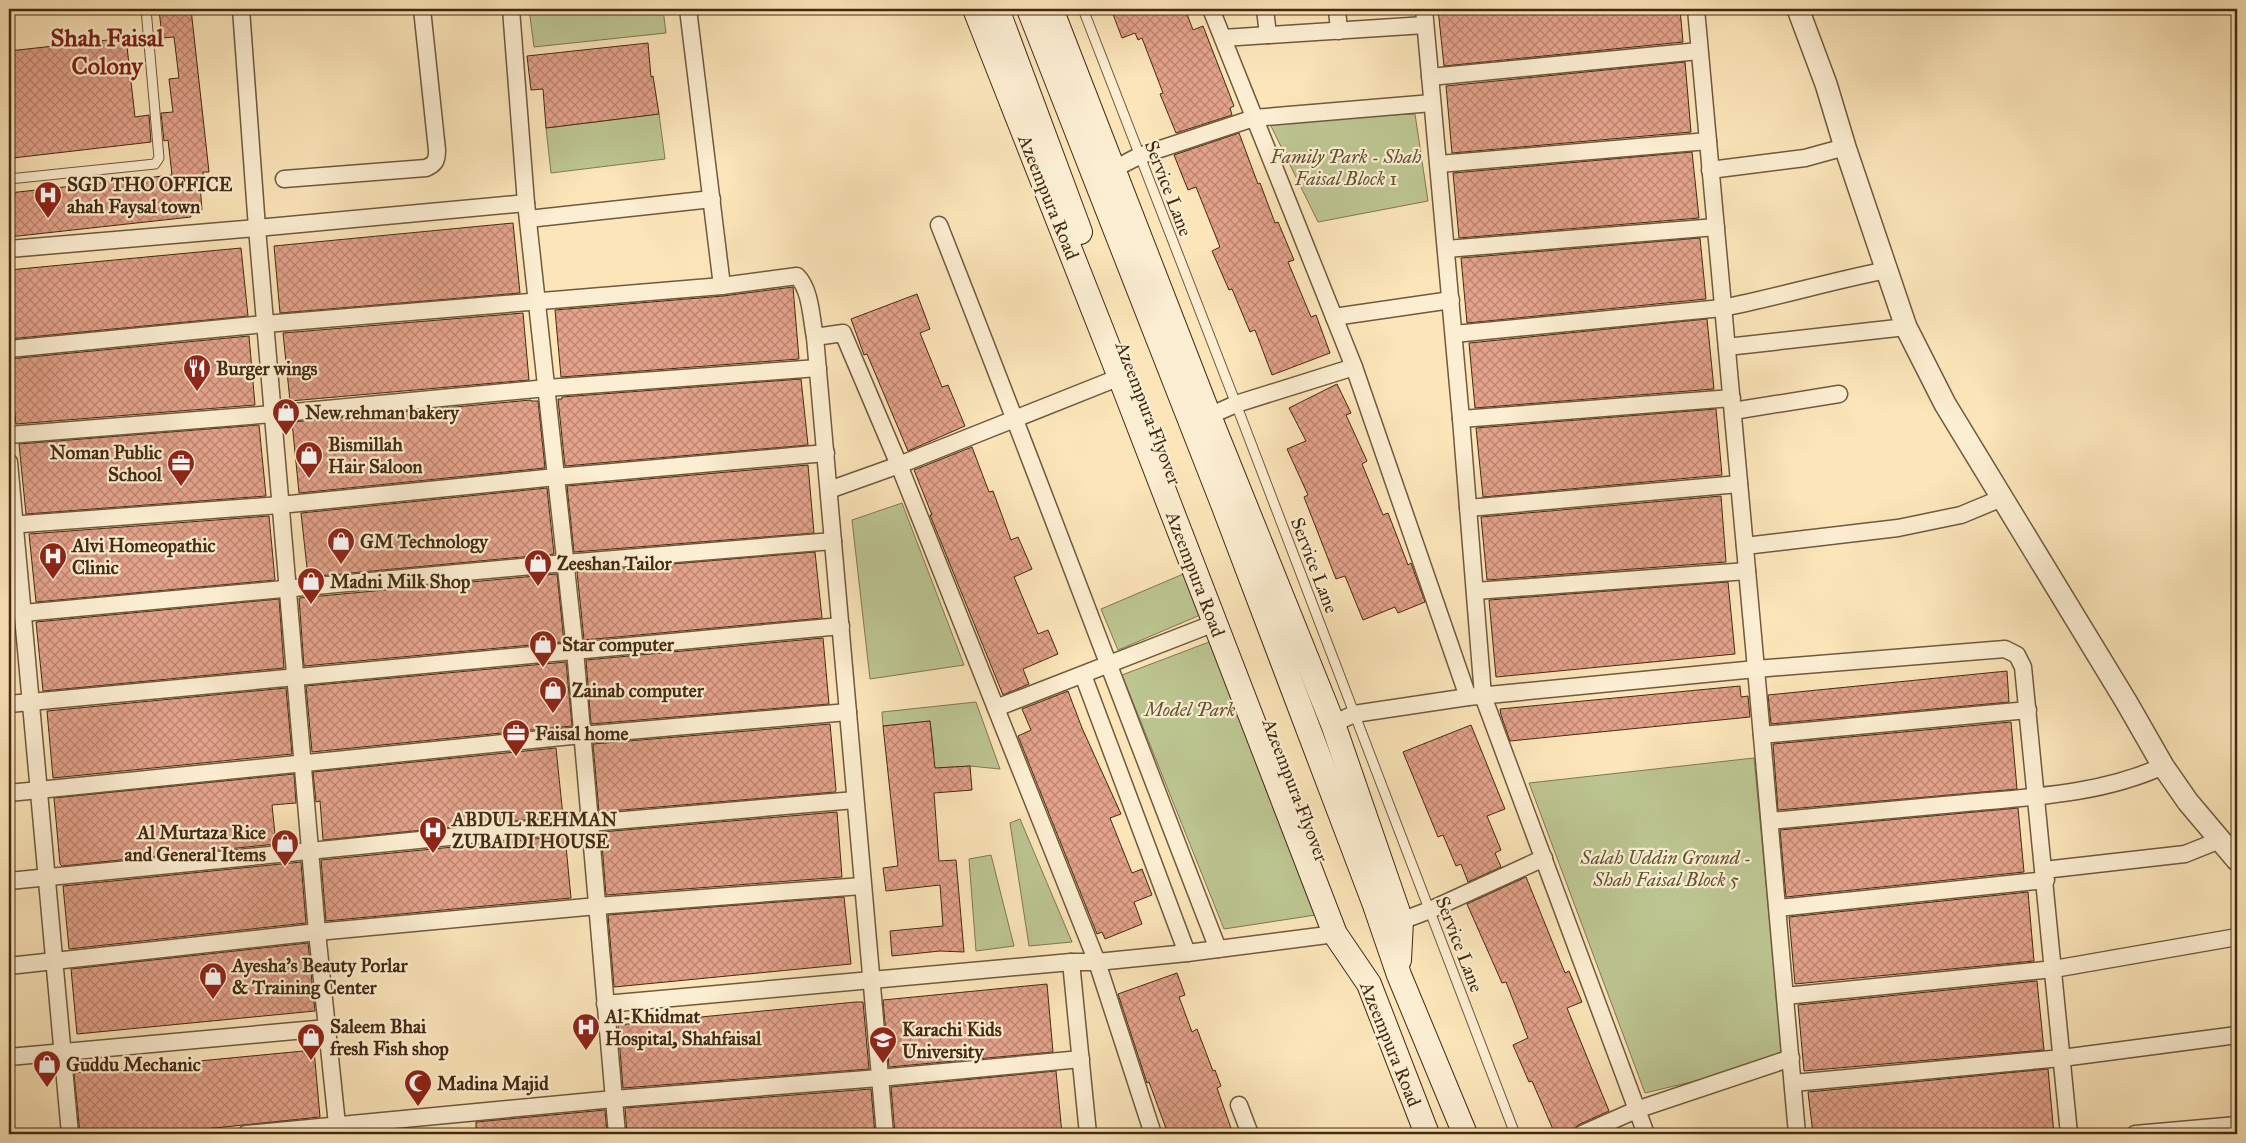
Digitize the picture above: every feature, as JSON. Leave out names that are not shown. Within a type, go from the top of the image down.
[{"type":"main road","name":"Azeempura Road","points":[[975,9],[1120,377],[1335,934],[1369,984],[1427,1134]]},
{"type":"main road","name":"Azeempura Flyover","points":[[996,9],[1369,984]]},
{"type":"main road","name":"Azeempura Flyover","points":[[1029,9],[1224,504],[1375,905],[1399,974]]},
{"type":"main road","name":"Azeempura Road","points":[[1051,9],[1209,416],[1333,724],[1401,920],[1399,974],[1465,1134]]},
{"type":"street","points":[[241,9],[257,228],[302,763],[317,932],[338,1130]]},
{"type":"street","points":[[284,180],[426,168],[434,165],[437,160],[437,150],[422,9]]},
{"type":"street","points":[[511,9],[527,211],[575,650],[617,1134]]},
{"type":"street","points":[[688,9],[722,286]]},
{"type":"street","points":[[1212,9],[1354,367],[1476,696],[1544,858],[1646,1134]]},
{"type":"street","points":[[1265,9],[1268,35]]},
{"type":"street","points":[[1337,9],[1339,31]]},
{"type":"street","points":[[1424,9],[1454,334],[1475,591],[1476,696]]},
{"type":"street","points":[[1696,9],[1797,1134]]},
{"type":"street","points":[[1798,9],[1826,84],[1845,148],[1906,327],[1944,404],[2127,703],[2163,766],[2188,802],[2237,860]]},
{"type":"street","points":[[1223,38],[1426,26]]},
{"type":"street","points":[[1430,77],[1699,51]]},
{"type":"street","points":[[1114,169],[1139,156],[1254,118],[1432,102]]},
{"type":"street","points":[[1439,164],[1708,141]]},
{"type":"street","points":[[1710,170],[1798,159],[1845,148]]},
{"type":"street","points":[[9,249],[257,228],[712,199]]},
{"type":"street","points":[[939,225],[1016,418],[1107,665],[1218,949]]},
{"type":"street","points":[[1446,248],[1716,227]]},
{"type":"street","points":[[1454,334],[1722,308],[1766,299],[1818,284],[1887,270]]},
{"type":"street","points":[[9,349],[265,324],[722,286],[797,276],[803,281],[815,336],[885,1134]]},
{"type":"street","points":[[1334,317],[1450,300]]},
{"type":"street","points":[[1727,347],[1906,327]]},
{"type":"street","points":[[815,336],[843,333],[899,464],[1097,962],[1153,1134]]},
{"type":"street","points":[[1209,416],[1236,404],[1354,367]]},
{"type":"street","points":[[9,435],[273,414],[546,388],[818,368]]},
{"type":"street","points":[[829,490],[1120,377]]},
{"type":"street","points":[[1461,420],[1732,405],[1839,394]]},
{"type":"street","points":[[12,525],[280,505],[556,477],[826,453]]},
{"type":"street","points":[[9,462],[12,525],[23,613],[70,1134]]},
{"type":"street","points":[[1468,508],[1739,484]]},
{"type":"street","points":[[1745,546],[1898,528],[1961,515],[2002,498]]},
{"type":"street","points":[[23,613],[566,562],[834,541]]},
{"type":"street","points":[[1475,591],[1747,571]]},
{"type":"street","points":[[9,704],[840,626]]},
{"type":"street","points":[[996,708],[1207,626]]},
{"type":"street","points":[[1333,724],[1354,714],[1476,696],[1756,669],[2006,648],[2017,655],[2023,667],[2045,875],[2069,1134]]},
{"type":"street","points":[[1083,675],[1187,953]]},
{"type":"street","points":[[1762,736],[2028,710]]},
{"type":"street","points":[[9,793],[582,735],[848,712]]},
{"type":"street","points":[[1770,821],[2037,796],[2114,784],[2142,776],[2163,766]]},
{"type":"street","points":[[9,880],[590,823],[855,800]]},
{"type":"street","points":[[1778,908],[2045,875],[2185,854],[2220,840]]},
{"type":"street","points":[[1401,920],[1430,910],[1544,858]]},
{"type":"street","points":[[9,966],[317,932],[597,906],[862,886]]},
{"type":"street","points":[[605,1004],[1072,962],[1097,962],[1187,953],[1335,934]]},
{"type":"street","points":[[1785,996],[2054,969],[2237,938]]},
{"type":"street","points":[[1072,962],[1088,1134]]},
{"type":"street","points":[[9,1056],[327,1028]]},
{"type":"street","points":[[1793,1083],[2062,1058],[2237,1036]]},
{"type":"street","points":[[1582,1134],[1636,1110],[1791,1058]]},
{"type":"street","points":[[246,1134],[338,1130],[614,1099],[879,1078],[1081,1059]]},
{"type":"street","points":[[1239,1105],[1250,1134]]},
{"type":"street","points":[[2135,1134],[2237,1125]]},
{"type":"lane","points":[[9,179],[156,164],[159,158],[146,9]]},
{"type":"lane","name":"Service Lane","points":[[1083,9],[1515,1134]]},
{"type":"green space","points":[[529,9],[663,9],[666,33],[534,47]]},
{"type":"green space","points":[[659,114],[665,159],[551,173],[546,128]]},
{"type":"green space","name":"Family Park - Shah Faisal Block 1","points":[[1415,114],[1428,201],[1318,222],[1268,120]]},
{"type":"green space","points":[[902,503],[964,665],[870,679],[852,520]]},
{"type":"green space","points":[[1188,572],[1205,613],[1118,650],[1101,609]]},
{"type":"green space","name":"Model Park","points":[[1217,639],[1322,914],[1224,929],[1122,675]]},
{"type":"green space","points":[[976,702],[1000,769],[970,766],[924,769],[934,754],[930,721],[883,726],[882,712]]},
{"type":"green space","name":"Salah Uddin Ground - Shah Faisal Block 5","points":[[1754,758],[1783,1060],[1645,1093],[1529,783]]},
{"type":"green space","points":[[1020,819],[1072,942],[1029,946],[1010,823]]},
{"type":"green space","points":[[991,855],[1014,946],[976,951],[969,859]]},
{"type":"building","points":[[159,9],[191,9],[209,172],[203,172],[204,185],[200,185],[202,210],[190,212],[191,217],[9,237],[9,193],[172,175],[168,140],[164,141],[161,113],[173,112],[169,79],[179,78],[174,37],[162,38]]},
{"type":"building","points":[[1111,9],[1185,9],[1193,30],[1203,26],[1234,106],[1230,108],[1232,115],[1176,133],[1160,94],[1163,93],[1142,38],[1138,40],[1135,33],[1122,38]]},
{"type":"building","points":[[1438,9],[1680,9],[1683,42],[1444,66]]},
{"type":"building","points":[[126,38],[135,117],[149,115],[151,142],[13,158],[11,146],[9,146],[9,51]]},
{"type":"building","points":[[648,43],[651,77],[653,76],[659,114],[546,128],[543,89],[531,90],[527,56]]},
{"type":"building","points":[[1685,62],[1691,132],[1452,153],[1446,86]]},
{"type":"building","points":[[1239,133],[1258,184],[1260,183],[1275,223],[1278,222],[1294,260],[1288,262],[1311,317],[1316,315],[1330,353],[1272,375],[1255,330],[1250,332],[1232,289],[1229,290],[1212,251],[1220,247],[1196,187],[1188,190],[1174,155]]},
{"type":"building","points":[[1692,152],[1699,218],[1459,238],[1453,173]]},
{"type":"building","points":[[513,223],[520,293],[280,313],[274,246]]},
{"type":"building","points":[[1700,238],[1706,299],[1467,323],[1461,258]]},
{"type":"building","points":[[241,248],[248,316],[9,339],[9,270]]},
{"type":"building","points":[[793,287],[799,359],[561,377],[555,310],[723,296]]},
{"type":"building","points":[[917,294],[930,329],[920,333],[942,387],[948,385],[965,426],[908,451],[867,354],[864,355],[851,319]]},
{"type":"building","points":[[523,313],[529,380],[290,401],[283,333]]},
{"type":"building","points":[[1707,319],[1714,389],[1475,408],[1469,343]]},
{"type":"building","points":[[249,336],[255,405],[16,424],[9,359]]},
{"type":"building","points":[[801,379],[808,445],[565,466],[558,399],[562,399],[562,397]]},
{"type":"building","points":[[1337,384],[1351,413],[1346,415],[1367,461],[1362,464],[1383,515],[1388,513],[1408,565],[1411,563],[1425,602],[1398,613],[1395,607],[1363,620],[1345,576],[1336,579],[1304,497],[1308,495],[1287,449],[1306,441],[1289,408]]},
{"type":"building","points":[[531,400],[538,401],[545,468],[299,493],[292,422]]},
{"type":"building","points":[[1716,409],[1722,475],[1483,497],[1476,428]]},
{"type":"building","points":[[259,425],[266,496],[26,514],[19,444]]},
{"type":"building","points":[[972,447],[989,492],[993,491],[1011,540],[1018,537],[1032,569],[1014,577],[1038,634],[1048,630],[1058,654],[1023,669],[1029,684],[1003,695],[930,515],[932,515],[914,470]]},
{"type":"building","points":[[808,465],[814,533],[574,552],[567,486]]},
{"type":"building","points":[[547,488],[554,554],[308,577],[301,513]]},
{"type":"building","points":[[1721,496],[1726,562],[1487,580],[1481,517]]},
{"type":"building","points":[[269,516],[275,580],[36,602],[29,534]]},
{"type":"building","points":[[815,552],[822,618],[584,640],[577,572]]},
{"type":"building","points":[[557,574],[564,642],[304,666],[299,598]]},
{"type":"building","points":[[1728,582],[1735,654],[1496,677],[1489,600]]},
{"type":"building","points":[[279,599],[284,668],[43,691],[36,622]]},
{"type":"building","points":[[823,638],[829,704],[591,724],[586,660]]},
{"type":"building","points":[[566,662],[572,726],[312,752],[306,686]]},
{"type":"building","points":[[2007,671],[2009,702],[1771,724],[1768,695]]},
{"type":"building","points":[[1740,686],[1741,697],[1748,696],[1750,717],[1510,741],[1500,709]]},
{"type":"building","points":[[286,688],[292,754],[53,778],[47,711]]},
{"type":"building","points":[[1068,691],[1082,728],[1121,814],[1110,818],[1132,873],[1142,869],[1152,895],[1134,902],[1142,924],[1105,939],[1102,932],[1097,934],[1018,736],[1031,730],[1022,709]]},
{"type":"building","points":[[930,721],[935,768],[970,766],[972,790],[934,793],[939,861],[956,860],[964,952],[940,951],[892,956],[890,931],[943,926],[940,885],[886,891],[883,868],[898,866],[883,726]]},
{"type":"building","points":[[2011,722],[2017,789],[1778,810],[1773,744]]},
{"type":"building","points":[[830,724],[835,792],[599,812],[593,744]]},
{"type":"building","points":[[1471,725],[1505,809],[1487,816],[1501,850],[1495,853],[1501,867],[1468,882],[1461,864],[1456,866],[1443,835],[1438,837],[1403,752]]},
{"type":"building","points":[[556,748],[563,816],[323,840],[320,801],[316,802],[313,772]]},
{"type":"building","points":[[294,774],[296,803],[272,805],[276,844],[62,866],[60,864],[54,798]]},
{"type":"building","points":[[2018,808],[2024,872],[1786,897],[1780,830]]},
{"type":"building","points":[[837,812],[842,877],[606,895],[601,832]]},
{"type":"building","points":[[565,836],[571,898],[326,921],[321,860]]},
{"type":"building","points":[[301,862],[306,923],[69,949],[63,886]]},
{"type":"building","points":[[1526,877],[1565,973],[1569,971],[1582,1002],[1567,1008],[1609,1111],[1578,1125],[1572,1134],[1555,1134],[1532,1081],[1529,1082],[1513,1045],[1528,1038],[1506,982],[1502,983],[1467,904]]},
{"type":"building","points":[[2028,892],[2034,961],[1795,984],[1789,917]]},
{"type":"building","points":[[844,897],[851,964],[614,987],[608,915]]},
{"type":"building","points":[[308,943],[315,1011],[77,1034],[71,969]]},
{"type":"building","points":[[1177,973],[1185,995],[1179,997],[1192,1032],[1197,1029],[1213,1071],[1215,1070],[1221,1086],[1217,1088],[1233,1134],[1168,1134],[1149,1082],[1147,1083],[1118,994]]},
{"type":"building","points":[[2037,981],[2044,1050],[1804,1071],[1798,1005]]},
{"type":"building","points":[[1047,984],[1053,1052],[889,1067],[883,1000]]},
{"type":"building","points":[[863,1002],[869,1069],[623,1088],[618,1025]]},
{"type":"building","points":[[314,1050],[320,1117],[157,1134],[80,1134],[74,1073]]},
{"type":"building","points":[[2048,1069],[2054,1134],[1813,1134],[1808,1092]]},
{"type":"building","points":[[1056,1071],[1062,1134],[895,1134],[891,1087]]},
{"type":"building","points":[[871,1089],[875,1134],[627,1134],[625,1108]]},
{"type":"building","points":[[605,1110],[607,1134],[476,1134],[476,1122]]},
{"type":"place","name":"SGD THO OFFICE ahah Faysal town","points":[[48,219]]},
{"type":"place","name":"Burger wings","points":[[197,392]]},
{"type":"place","name":"New rehman bakery","points":[[286,436]]},
{"type":"place","name":"Bismillah Hair Saloon","points":[[309,479]]},
{"type":"place","name":"Noman Public School","points":[[181,487]]},
{"type":"place","name":"GM Technology","points":[[341,565]]},
{"type":"place","name":"Alvi Homeopathic Clinic","points":[[53,580]]},
{"type":"place","name":"Zeeshan Tailor","points":[[538,587]]},
{"type":"place","name":"Madni Milk Shop","points":[[311,605]]},
{"type":"place","name":"Star computer","points":[[543,668]]},
{"type":"place","name":"Zainab computer","points":[[553,714]]},
{"type":"place","name":"Faisal home","points":[[516,757]]},
{"type":"place","name":"ABDUL REHMAN ZUBAIDI HOUSE","points":[[433,854]]},
{"type":"place","name":"Al Murtaza Rice and General Items","points":[[285,867]]},
{"type":"place","name":"Ayesha's Beauty Porlar & Training Center","points":[[213,1000]]},
{"type":"place","name":"Al-Khidmat Hospital, Shahfaisal","points":[[586,1051]]},
{"type":"place","name":"Saleem Bhai fresh Fish shop","points":[[311,1061]]},
{"type":"place","name":"Karachi Kids University","points":[[883,1064]]},
{"type":"place","name":"Guddu Mechanic","points":[[47,1088]]},
{"type":"place","name":"Madina Majid","points":[[418,1107]]},
{"type":"district","name":"Shah Faisal Colony","points":[[107,52]]}]
